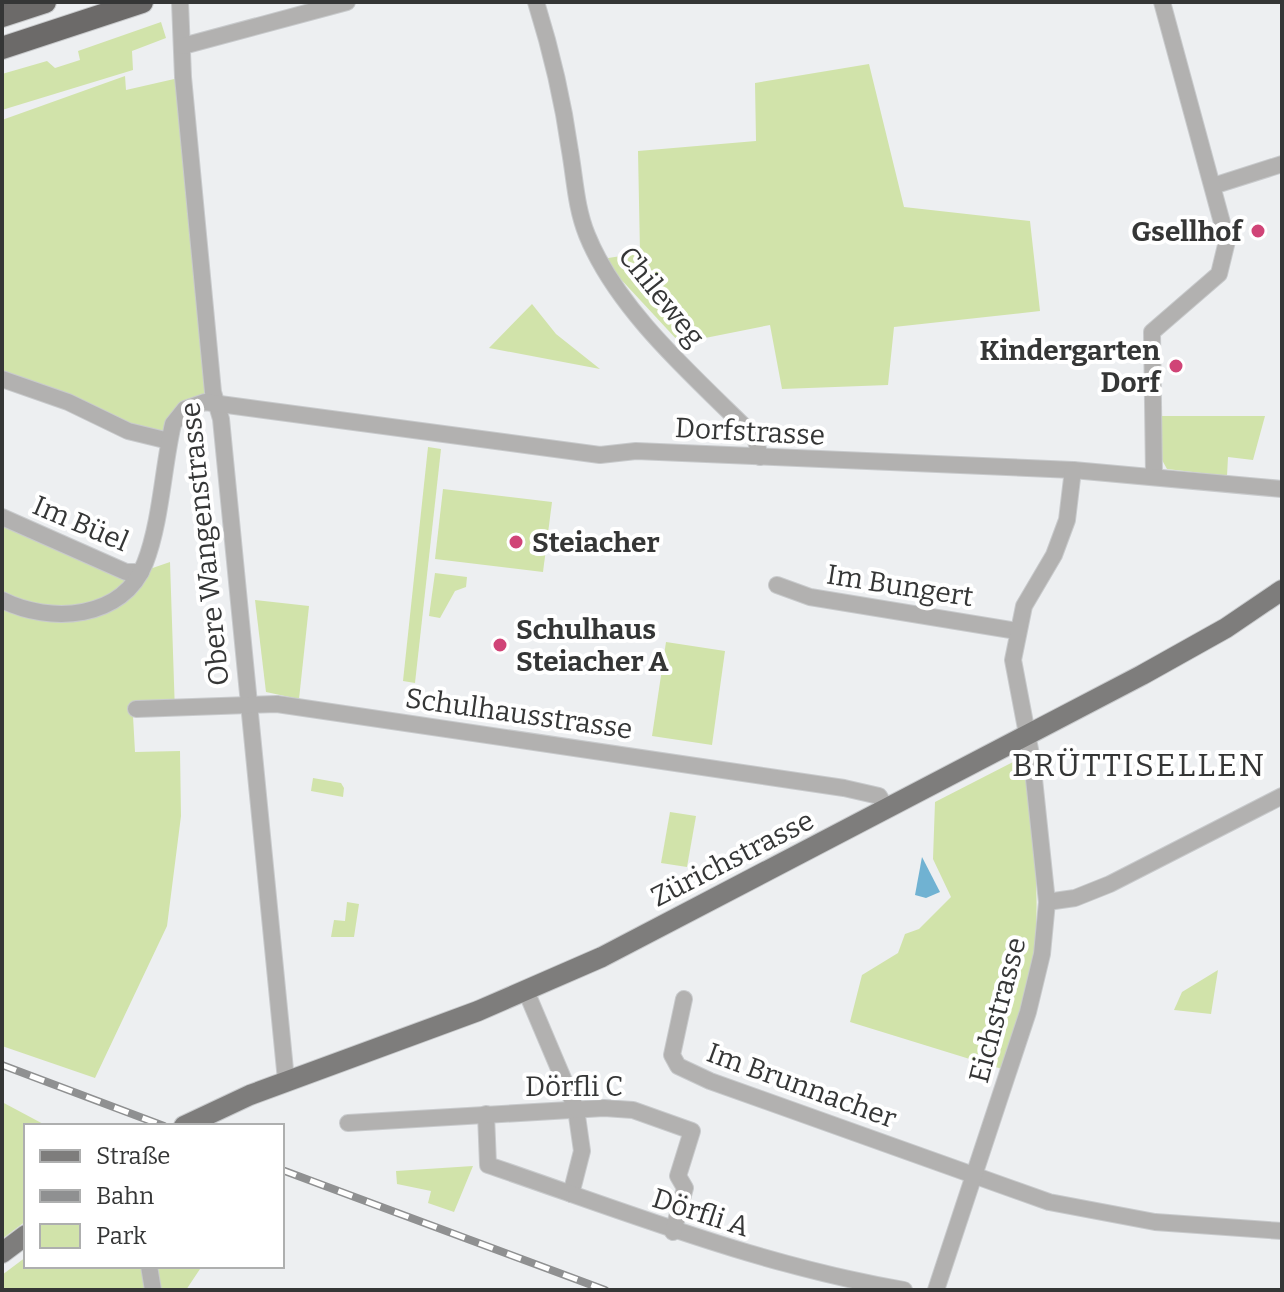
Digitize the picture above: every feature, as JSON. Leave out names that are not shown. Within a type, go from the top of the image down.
[{"type":"highway","points":[[2,16],[45,2]]},
{"type":"highway","points":[[2,48],[142,2]]},
{"type":"main road","name":"Zürichstrasse","points":[[188,1124],[286,1080],[526,991],[768,873],[1210,637],[1282,590]]},
{"type":"main road","points":[[2,1253],[24,1236]]},
{"type":"street","name":"Obere Wangenstrasse","points":[[180,2],[212,377],[218,404],[286,1080]]},
{"type":"street","points":[[183,46],[347,2]]},
{"type":"street","name":"Chileweg","points":[[536,2],[563,113],[579,211],[595,252],[625,299],[755,437],[760,457]]},
{"type":"street","points":[[1154,475],[1152,332],[1208,285],[1222,267],[1227,241],[1162,2]]},
{"type":"street","points":[[1213,186],[1282,164]]},
{"type":"street","points":[[2,379],[68,402],[128,431],[169,441]]},
{"type":"street","points":[[2,600],[44,614],[92,611],[111,602],[141,572],[147,560],[173,424],[185,409],[202,402],[218,404]]},
{"type":"street","name":"Dorfstrasse","points":[[218,404],[600,455],[636,451],[1073,470],[1282,489]]},
{"type":"street","name":"Eichstrasse","points":[[936,1290],[1034,991],[1047,902],[1026,735],[1014,670],[1017,631],[1024,606],[1054,555],[1067,520],[1073,470]]},
{"type":"street","name":"Im Büel","points":[[2,517],[126,572],[141,572]]},
{"type":"street","name":"Im Bungert","points":[[777,585],[810,597],[1017,631]]},
{"type":"street","name":"Schulhausstrasse","points":[[136,709],[248,703],[458,730],[844,788],[879,796],[886,808]]},
{"type":"street","points":[[1047,902],[1075,898],[1110,884],[1282,796]]},
{"type":"street","points":[[526,991],[576,1109],[582,1151],[571,1194]]},
{"type":"street","name":"Im Brunnacher","points":[[684,999],[672,1055],[678,1066],[1049,1202],[1148,1221],[1282,1231]]},
{"type":"street","name":"Dörfli C","points":[[348,1123],[576,1109],[633,1110],[692,1131],[678,1176],[685,1188],[673,1232]]},
{"type":"street","name":"Dörfli A","points":[[486,1114],[488,1165],[673,1232],[780,1264],[904,1290]]},
{"type":"street","points":[[149,1268],[153,1290]]},
{"type":"green space","points":[[161,22],[166,38],[132,51],[133,70],[2,110],[2,74],[47,61],[55,68],[80,60],[78,51]]},
{"type":"green space","points":[[869,64],[904,207],[1030,221],[1040,311],[894,327],[888,385],[782,389],[770,325],[680,343],[602,259],[640,253],[638,151],[756,141],[755,83]]},
{"type":"green space","points":[[125,76],[126,90],[183,77],[213,392],[185,409],[169,441],[2,379],[2,120]]},
{"type":"green space","points":[[532,304],[556,334],[600,369],[489,348]]},
{"type":"green space","points":[[1161,416],[1265,416],[1253,460],[1228,457],[1227,476],[1167,469],[1162,460]]},
{"type":"green space","points":[[428,447],[441,449],[415,683],[403,681]]},
{"type":"green space","points":[[443,489],[552,502],[543,572],[435,559]]},
{"type":"green space","points":[[2,517],[141,572],[170,562],[175,713],[133,716],[135,752],[180,751],[181,816],[167,926],[95,1078],[2,1046]]},
{"type":"green space","points":[[435,573],[467,577],[466,587],[455,591],[440,618],[429,616]]},
{"type":"green space","points":[[255,600],[309,606],[299,699],[266,692]]},
{"type":"green space","points":[[666,642],[725,651],[712,745],[652,736]]},
{"type":"green space","points":[[1013,762],[1026,771],[1037,902],[1030,980],[1002,1069],[850,1022],[862,975],[898,953],[905,934],[919,929],[951,897],[933,859],[935,802]]},
{"type":"green space","points":[[313,778],[341,783],[343,797],[311,791]]},
{"type":"green space","points":[[670,812],[696,816],[687,867],[661,863]]},
{"type":"green space","points":[[347,902],[359,904],[354,937],[331,937],[334,920],[345,921]]},
{"type":"green space","points":[[1218,970],[1211,1014],[1174,1010],[1182,992]]},
{"type":"green space","points":[[2,1102],[43,1124],[24,1124],[24,1222],[2,1239]]},
{"type":"green space","points":[[473,1166],[454,1212],[428,1203],[431,1191],[397,1184],[396,1171]]},
{"type":"green space","points":[[24,1258],[24,1268],[201,1268],[186,1290],[2,1290],[2,1275]]},
{"type":"water","points":[[922,857],[940,892],[926,898],[915,895]]},
{"type":"railway","points":[[2,1065],[159,1124]]},
{"type":"railway","points":[[284,1171],[605,1290]]},
{"type":"place","name":"Gsellhof","points":[[1258,231]]},
{"type":"place","name":"Kindergarten Dorf","points":[[1176,366]]},
{"type":"place","name":"Steiacher","points":[[516,542]]},
{"type":"place","name":"Schulhaus Steiacher A","points":[[500,645]]},
{"type":"district","name":"BRÜTTISELLEN","points":[[1139,765]]}]
